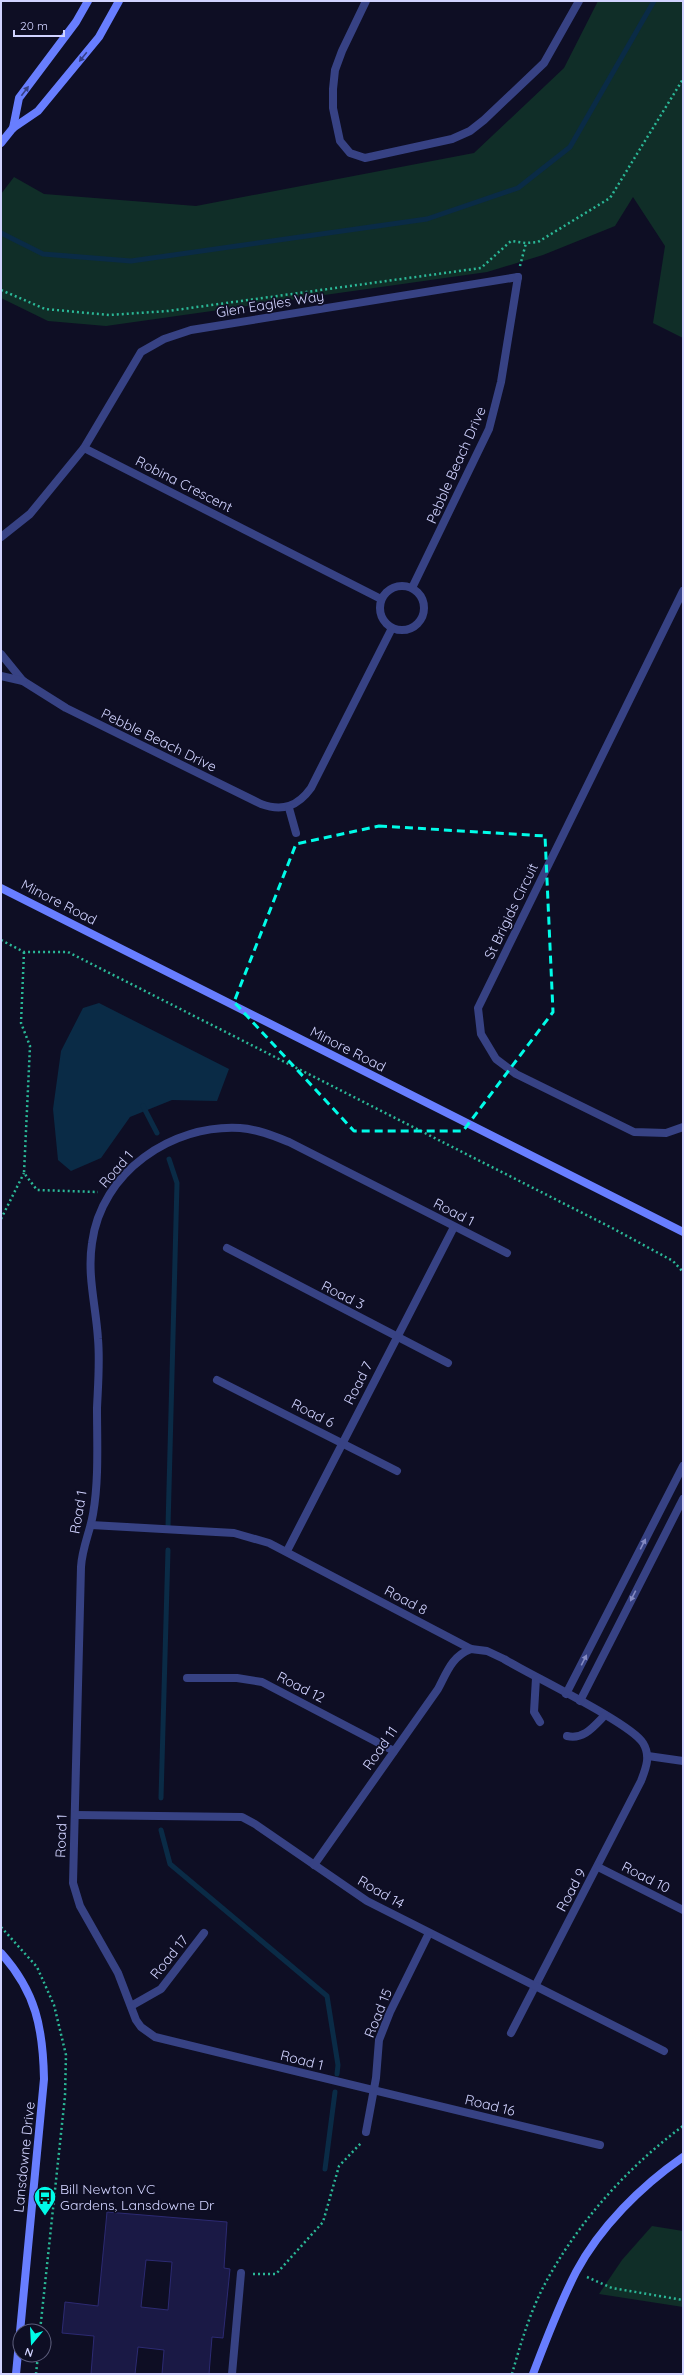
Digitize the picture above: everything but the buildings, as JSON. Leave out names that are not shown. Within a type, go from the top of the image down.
[{"type":"street","points":[[13,128],[19,98],[76,22],[88,1]]},
{"type":"street","points":[[1,143],[13,128],[38,111],[99,37],[120,1]]},
{"type":"street","points":[[366,1],[342,51],[335,70],[333,89],[337,133],[344,148],[358,157],[374,156],[452,139],[470,131],[484,120],[544,63],[579,1]]},
{"type":"street","name":"Glen Eagles Way","points":[[84,448],[141,352],[164,339],[191,330],[518,277]]},
{"type":"street","name":"Pebble Beach Drive","points":[[412,588],[489,429],[501,382],[518,277]]},
{"type":"street","points":[[1,537],[30,514],[84,448]]},
{"type":"street","name":"Robina Crescent","points":[[84,448],[381,599]]},
{"type":"street","points":[[394,586],[412,588],[422,597],[424,611],[422,618],[412,628],[398,630],[392,628],[382,618],[380,612],[381,599],[394,586]]},
{"type":"street","name":"St Brigids Circuit","points":[[683,591],[478,1008],[481,1034],[496,1059],[516,1074],[634,1132],[666,1133],[683,1127]]},
{"type":"street","points":[[296,833],[289,808],[298,803],[312,788],[392,628]]},
{"type":"street","name":"Pebble Beach Drive","points":[[1,654],[22,681]]},
{"type":"street","name":"Pebble Beach Drive","points":[[1,676],[22,681],[100,726],[261,804],[270,808],[289,808]]},
{"type":"street","name":"Minore Road","points":[[1,888],[683,1232]]},
{"type":"street","name":"Road 1","points":[[374,2091],[164,2040],[141,2027],[130,2006],[118,1973],[76,1896],[73,1871],[81,1567],[84,1549],[91,1525],[96,1491],[98,1340],[90,1267],[92,1242],[99,1217],[111,1192],[128,1170],[146,1154],[169,1142],[218,1128],[242,1128],[265,1133],[290,1142],[507,1253]]},
{"type":"street","name":"Road 7","points":[[287,1551],[454,1226]]},
{"type":"street","name":"Road 3","points":[[227,1248],[448,1363]]},
{"type":"street","name":"Road 6","points":[[217,1380],[397,1471]]},
{"type":"street","points":[[566,1694],[683,1466]]},
{"type":"street","points":[[580,1701],[683,1499]]},
{"type":"street","name":"Road 8","points":[[91,1525],[234,1533],[251,1536],[287,1551],[470,1649],[495,1655],[580,1701],[636,1735],[642,1742],[648,1756]]},
{"type":"street","name":"Road 11","points":[[314,1865],[438,1688],[452,1662],[457,1656],[470,1649]]},
{"type":"street","name":"Road 12","points":[[187,1678],[237,1678],[262,1682],[394,1750]]},
{"type":"street","points":[[536,1678],[534,1712],[540,1722]]},
{"type":"street","points":[[567,1736],[573,1737],[585,1734],[605,1715]]},
{"type":"street","points":[[648,1756],[683,1761]]},
{"type":"street","name":"Road 9","points":[[511,2033],[641,1781],[648,1756]]},
{"type":"street","name":"Road 14","points":[[75,1815],[236,1816],[255,1824],[367,1901],[664,2051]]},
{"type":"street","name":"Road 10","points":[[598,1866],[683,1910]]},
{"type":"street","name":"Road 17","points":[[130,2006],[161,1989],[204,1933]]},
{"type":"street","name":"Road 15","points":[[366,2132],[374,2091],[379,2040],[384,2026],[429,1933]]},
{"type":"street","name":"Lansdowne Drive","points":[[1,1953],[27,1987],[38,2016],[44,2046],[44,2079],[16,2374]]},
{"type":"street","name":"Road 16","points":[[374,2091],[600,2145]]},
{"type":"street","points":[[533,2374],[552,2325],[576,2272],[593,2245],[615,2218],[642,2190],[683,2157]]},
{"type":"street","points":[[232,2374],[241,2273]]},
{"type":"path","points":[[1,290],[45,308],[70,312],[110,315],[168,311],[481,268],[511,241],[526,243],[538,242],[610,198],[683,79]]},
{"type":"path","points":[[518,277],[526,243]]},
{"type":"path","points":[[1,940],[24,952],[68,952],[614,1229],[673,1261],[683,1272]]},
{"type":"path","points":[[1,1219],[24,1173],[30,1046],[21,1023],[24,952]]},
{"type":"path","points":[[24,1173],[37,1190],[111,1192]]},
{"type":"path","points":[[241,2273],[276,2274],[323,2222],[339,2166],[361,2145],[366,2132]]},
{"type":"path","points":[[576,2272],[612,2288],[683,2300]]},
{"type":"path","points":[[36,2374],[37,2363]]},
{"type":"highlighted area","points":[[379,826],[545,836],[553,1012],[463,1131],[354,1131],[234,1002],[296,844]]},
{"type":"green space","points":[[598,1],[683,1],[683,338],[653,323],[665,246],[633,197],[615,226],[543,255],[487,272],[106,326],[48,321],[1,298],[1,194],[14,177],[44,194],[196,206],[474,153],[564,68]]},
{"type":"green space","points":[[652,2226],[683,2231],[683,2307],[599,2294],[622,2260]]},
{"type":"water","points":[[99,1003],[229,1069],[217,1101],[172,1100],[130,1117],[101,1158],[71,1171],[58,1160],[53,1109],[61,1051],[83,1008]]},
{"type":"waterway","points":[[1,233],[43,254],[131,261],[427,219],[518,188],[570,147],[654,1]]},
{"type":"waterway","points":[[143,1106],[157,1133]]},
{"type":"waterway","points":[[168,1527],[177,1183],[169,1159]]},
{"type":"waterway","points":[[161,1798],[168,1550]]},
{"type":"waterway","points":[[161,1830],[170,1864],[327,1996],[338,2065],[337,2074]]},
{"type":"waterway","points":[[325,2169],[335,2092]]},
{"type":"place","name":"Bill Newton VC Gardens, Lansdowne Dr","points":[[45,2216]]}]
